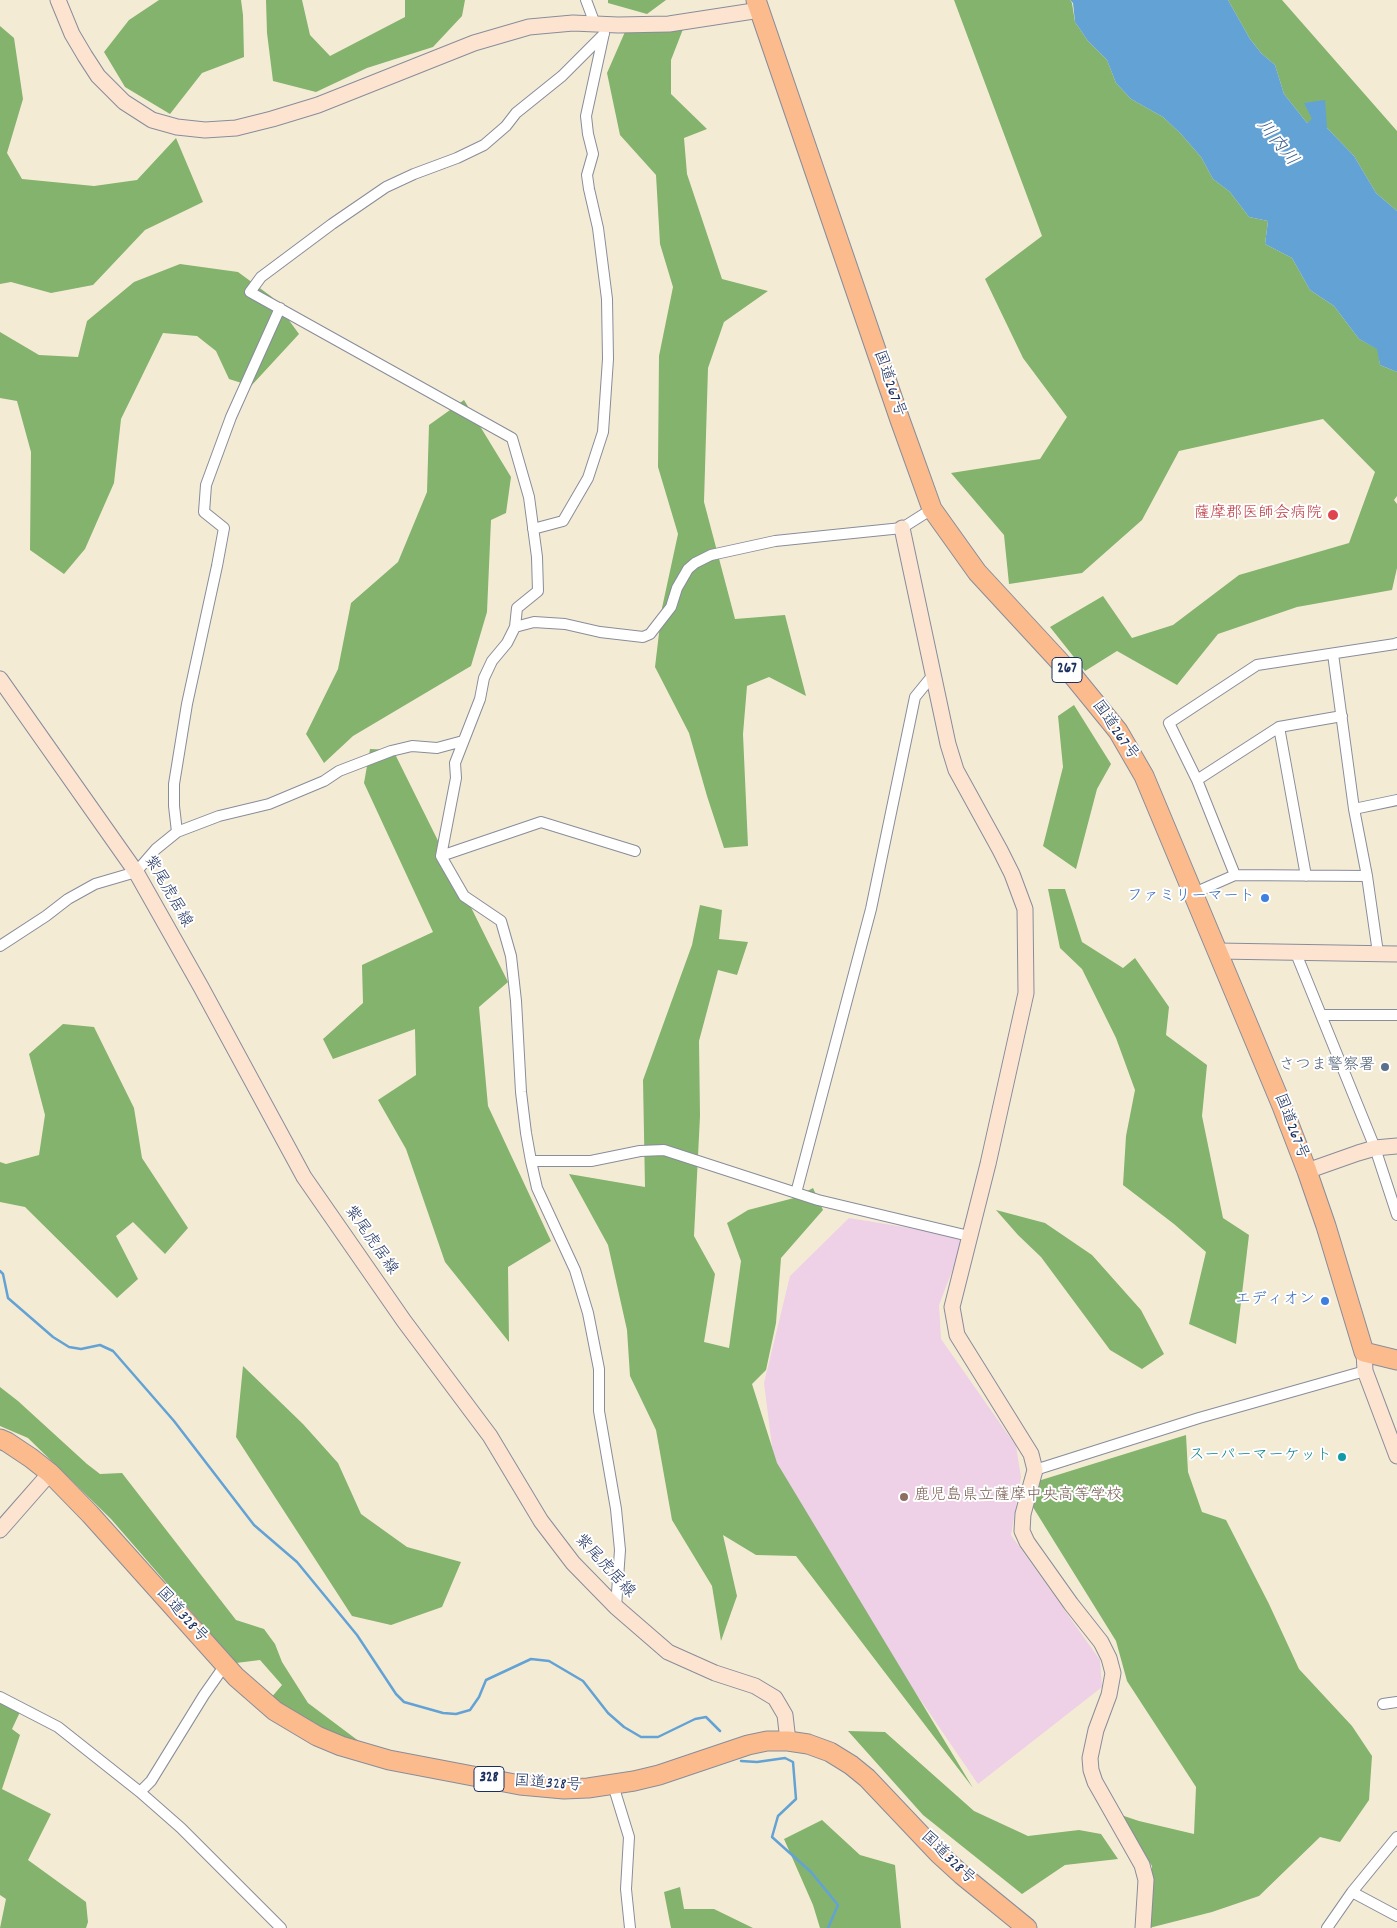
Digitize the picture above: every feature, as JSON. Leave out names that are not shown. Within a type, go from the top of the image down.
[{"type":"highway","name":"国道267号","points":[[758,5],[932,509],[977,572],[1074,677],[1118,731],[1144,776],[1218,951],[1307,1171],[1326,1226],[1364,1352]]},
{"type":"highway","points":[[1364,1352],[1397,1360]]},
{"type":"highway","name":"国道328号","points":[[0,1439],[31,1458],[50,1473],[90,1514],[225,1665],[256,1696],[288,1720],[317,1736],[362,1753],[398,1762],[520,1785],[564,1789],[613,1785],[659,1775],[748,1745],[767,1741],[788,1741],[808,1744],[830,1752],[867,1778],[944,1859],[1027,1928]]},
{"type":"street","points":[[58,0],[72,34],[85,56],[98,76],[124,102],[152,120],[177,128],[205,130],[236,128],[318,105],[474,43],[520,30],[543,25],[573,23],[601,28],[669,24],[758,5]]},
{"type":"street","points":[[533,529],[563,521],[588,478],[603,432],[608,359],[607,299],[598,228],[589,189],[588,175],[593,154],[586,116],[601,28],[586,0]]},
{"type":"street","points":[[601,28],[569,70],[516,113],[506,126],[484,145],[386,187],[332,224],[261,277],[250,292],[512,438],[529,497],[537,557],[538,591],[517,608],[514,627],[507,643],[492,661],[484,678],[471,726],[455,763],[456,778],[441,856],[464,896],[501,921],[511,956],[521,1092],[531,1161],[537,1188],[574,1270],[588,1313],[599,1369],[599,1411],[616,1509],[620,1550],[616,1607]]},
{"type":"street","points":[[177,832],[174,784],[187,704],[224,528],[204,512],[206,485],[231,417],[280,308]]},
{"type":"street","points":[[514,627],[534,622],[565,624],[600,632],[643,637],[650,634],[670,607],[677,588],[688,569],[711,555],[775,542],[902,528],[932,509]]},
{"type":"street","points":[[902,528],[942,720],[956,770],[1012,874],[1025,909],[1026,993],[988,1164],[952,1307],[957,1335],[1031,1454],[1035,1470],[1023,1514],[1022,1530],[1028,1542],[1065,1596],[1101,1642],[1109,1658],[1113,1673],[1109,1695],[1096,1730],[1090,1758],[1091,1770],[1094,1782],[1142,1865],[1146,1880],[1144,1928]]},
{"type":"street","points":[[1235,876],[1197,780],[1169,724],[1257,665],[1396,646]]},
{"type":"street","points":[[1333,654],[1354,809],[1367,876],[1378,953]]},
{"type":"street","points":[[796,1193],[871,909],[915,697],[933,675]]},
{"type":"street","name":"紫尾虎居線","points":[[0,679],[136,872],[304,1177],[404,1321],[490,1436],[541,1521],[573,1563],[616,1607],[668,1652],[715,1673],[755,1686],[775,1698],[785,1714],[788,1741]]},
{"type":"street","points":[[1197,780],[1279,727],[1342,716]]},
{"type":"street","points":[[1279,727],[1306,876]]},
{"type":"street","points":[[0,946],[68,899],[95,884],[136,872],[156,849],[177,832],[219,816],[269,804],[324,781],[339,771],[391,751],[412,746],[437,748],[463,741]]},
{"type":"street","points":[[1354,809],[1397,800]]},
{"type":"street","points":[[441,856],[541,822],[635,850]]},
{"type":"street","points":[[1194,893],[1235,876],[1367,876]]},
{"type":"street","points":[[1218,951],[1397,954]]},
{"type":"street","points":[[1295,951],[1375,1148],[1397,1215]]},
{"type":"street","points":[[1321,1014],[1397,1015]]},
{"type":"street","points":[[1307,1171],[1375,1148],[1397,1146]]},
{"type":"street","points":[[531,1161],[591,1161],[640,1151],[664,1150],[818,1200],[969,1236]]},
{"type":"street","points":[[1364,1352],[1365,1371],[1397,1456]]},
{"type":"street","points":[[1035,1470],[1199,1418],[1365,1371]]},
{"type":"street","points":[[0,1530],[50,1473]]},
{"type":"street","points":[[140,1792],[151,1781],[204,1695],[225,1665]]},
{"type":"street","points":[[0,1697],[58,1728],[140,1792],[182,1828],[282,1928]]},
{"type":"street","points":[[1383,1704],[1397,1702]]},
{"type":"street","points":[[613,1785],[629,1837],[626,1889],[630,1928]]},
{"type":"street","points":[[1328,1928],[1352,1892],[1397,1836]]},
{"type":"street","points":[[1352,1892],[1397,1916]]},
{"type":"shaded area","name":"鹿児島県立薩摩中央高等学校","points":[[849,1218],[965,1237],[939,1305],[941,1339],[1016,1446],[1021,1477],[1011,1535],[1100,1660],[1102,1687],[978,1784],[857,1607],[775,1470],[764,1383],[790,1276]]},
{"type":"green space","points":[[159,0],[241,0],[243,15],[244,57],[202,73],[170,114],[125,87],[104,52],[129,20]]},
{"type":"green space","points":[[266,0],[302,0],[310,35],[330,56],[405,17],[405,0],[465,0],[462,16],[433,47],[367,68],[316,92],[273,81],[267,33]]},
{"type":"green space","points":[[608,0],[666,0],[647,14],[608,3]]},
{"type":"green space","points":[[954,0],[1070,0],[1075,22],[1088,41],[1107,60],[1116,83],[1131,99],[1163,117],[1181,134],[1201,157],[1213,179],[1230,192],[1249,217],[1268,221],[1265,244],[1292,258],[1310,290],[1334,306],[1359,339],[1378,349],[1380,365],[1397,372],[1397,496],[1394,500],[1397,504],[1397,568],[1392,590],[1297,607],[1218,634],[1177,685],[1117,651],[1085,671],[1050,627],[1103,596],[1132,638],[1173,625],[1239,575],[1349,543],[1375,472],[1323,419],[1179,451],[1142,520],[1082,573],[1009,584],[1004,535],[951,473],[1040,459],[1067,417],[1023,358],[985,279],[1042,236]]},
{"type":"green space","points":[[1228,0],[1282,0],[1397,131],[1397,211],[1376,193],[1354,156],[1327,128],[1312,120],[1307,123],[1284,94],[1275,65],[1261,53],[1250,39]]},
{"type":"green space","points":[[685,24],[671,60],[671,94],[707,129],[684,138],[687,174],[722,279],[768,291],[724,322],[708,368],[704,502],[735,619],[785,615],[806,696],[769,677],[747,686],[743,734],[748,846],[724,848],[689,733],[655,667],[662,608],[678,534],[658,467],[659,356],[673,287],[660,244],[656,175],[620,135],[607,73],[628,25]]},
{"type":"green space","points":[[0,26],[14,38],[23,99],[7,153],[22,179],[94,186],[137,180],[176,138],[203,202],[145,230],[93,285],[51,293],[11,282],[0,284]]},
{"type":"green space","points":[[180,264],[238,272],[272,297],[299,334],[251,386],[229,379],[216,351],[197,336],[163,333],[121,419],[114,483],[85,549],[64,574],[30,550],[31,452],[17,401],[0,398],[0,332],[39,355],[78,357],[87,321],[134,282]]},
{"type":"green space","points":[[464,400],[511,477],[506,513],[491,520],[487,612],[471,666],[353,736],[324,763],[306,734],[338,669],[351,603],[398,562],[427,492],[429,425]]},
{"type":"green space","points":[[1074,705],[1111,764],[1097,789],[1076,869],[1043,846],[1063,767],[1058,716]]},
{"type":"green space","points":[[370,749],[393,750],[508,982],[479,1007],[488,1106],[551,1241],[508,1267],[509,1342],[445,1262],[406,1149],[378,1100],[416,1075],[415,1029],[333,1059],[323,1039],[363,1003],[362,965],[433,932],[364,783]]},
{"type":"green space","points":[[1048,889],[1065,889],[1082,942],[1123,968],[1135,958],[1169,1007],[1166,1035],[1207,1065],[1202,1116],[1223,1218],[1249,1235],[1236,1344],[1189,1324],[1206,1252],[1174,1224],[1123,1185],[1126,1136],[1135,1090],[1116,1038],[1082,969],[1060,948]]},
{"type":"green space","points":[[700,905],[722,910],[719,939],[748,942],[737,975],[718,970],[699,1041],[700,1116],[694,1236],[715,1274],[704,1342],[729,1348],[741,1261],[727,1223],[748,1210],[794,1198],[813,1188],[823,1210],[781,1258],[776,1323],[766,1370],[752,1384],[777,1463],[973,1788],[796,1556],[756,1555],[723,1535],[737,1596],[721,1641],[712,1586],[672,1520],[656,1430],[630,1376],[627,1330],[608,1245],[569,1174],[645,1187],[643,1080],[692,945]]},
{"type":"green space","points":[[63,1024],[94,1027],[134,1108],[142,1158],[188,1228],[165,1254],[133,1222],[116,1236],[138,1279],[117,1298],[25,1207],[0,1202],[0,1162],[6,1164],[39,1155],[45,1115],[29,1054]]},
{"type":"green space","points":[[996,1210],[1045,1223],[1092,1255],[1141,1310],[1164,1354],[1142,1369],[1110,1350],[1041,1257]]},
{"type":"green space","points":[[243,1366],[303,1424],[338,1463],[361,1514],[407,1547],[461,1562],[442,1607],[391,1625],[352,1616],[236,1437]]},
{"type":"green space","points":[[0,1387],[100,1474],[122,1473],[236,1620],[264,1629],[275,1644],[282,1662],[308,1703],[360,1742],[329,1735],[270,1699],[282,1685],[260,1660],[236,1663],[111,1519],[28,1438],[0,1426]]},
{"type":"green space","points":[[1186,1435],[1188,1472],[1202,1512],[1226,1520],[1269,1604],[1299,1669],[1352,1726],[1372,1756],[1369,1800],[1340,1842],[1320,1837],[1259,1896],[1212,1912],[1149,1928],[1152,1866],[1118,1814],[1194,1834],[1196,1787],[1127,1681],[1116,1641],[1031,1504],[1038,1481]]},
{"type":"green space","points":[[0,1703],[20,1712],[12,1729],[20,1735],[2,1789],[51,1814],[28,1860],[86,1902],[88,1922],[86,1928],[0,1928],[6,1899],[0,1895]]},
{"type":"green space","points":[[848,1731],[885,1732],[974,1811],[1028,1836],[1079,1830],[1101,1834],[1118,1859],[1065,1865],[1022,1894],[923,1815]]},
{"type":"green space","points":[[822,1820],[860,1855],[895,1865],[901,1928],[820,1928],[813,1905],[784,1839]]},
{"type":"green space","points":[[680,1887],[684,1909],[714,1909],[753,1928],[671,1928],[664,1892]]},
{"type":"water","name":"川内川","points":[[1070,0],[1228,0],[1250,39],[1261,53],[1275,65],[1284,94],[1307,123],[1312,119],[1304,103],[1325,100],[1327,128],[1354,156],[1376,193],[1397,211],[1397,372],[1380,365],[1377,349],[1359,339],[1334,306],[1310,290],[1292,258],[1265,244],[1268,221],[1249,217],[1230,192],[1213,179],[1201,157],[1181,134],[1163,117],[1131,99],[1116,83],[1107,60],[1088,41],[1075,22],[1073,3]]},
{"type":"waterway","points":[[0,1271],[3,1274],[8,1298],[53,1337],[69,1347],[81,1349],[100,1345],[113,1351],[174,1421],[254,1525],[297,1562],[357,1635],[396,1694],[404,1702],[443,1713],[456,1714],[470,1710],[479,1697],[486,1680],[531,1659],[549,1661],[583,1681],[608,1713],[624,1727],[641,1737],[658,1737],[695,1719],[706,1717],[720,1731]]},
{"type":"waterway","points":[[741,1761],[757,1762],[785,1758],[793,1762],[796,1799],[778,1816],[772,1837],[811,1872],[838,1905],[828,1928]]},
{"type":"place","name":"薩摩郡医師会病院","points":[[1333,515]]},
{"type":"place","name":"ファミリーマート","points":[[1265,898]]},
{"type":"place","name":"さつま警察署","points":[[1385,1067]]},
{"type":"place","name":"エディオン","points":[[1325,1301]]},
{"type":"place","name":"スーパーマーケット","points":[[1342,1457]]},
{"type":"place","name":"鹿児島県立薩摩中央高等学校","points":[[904,1497]]}]
